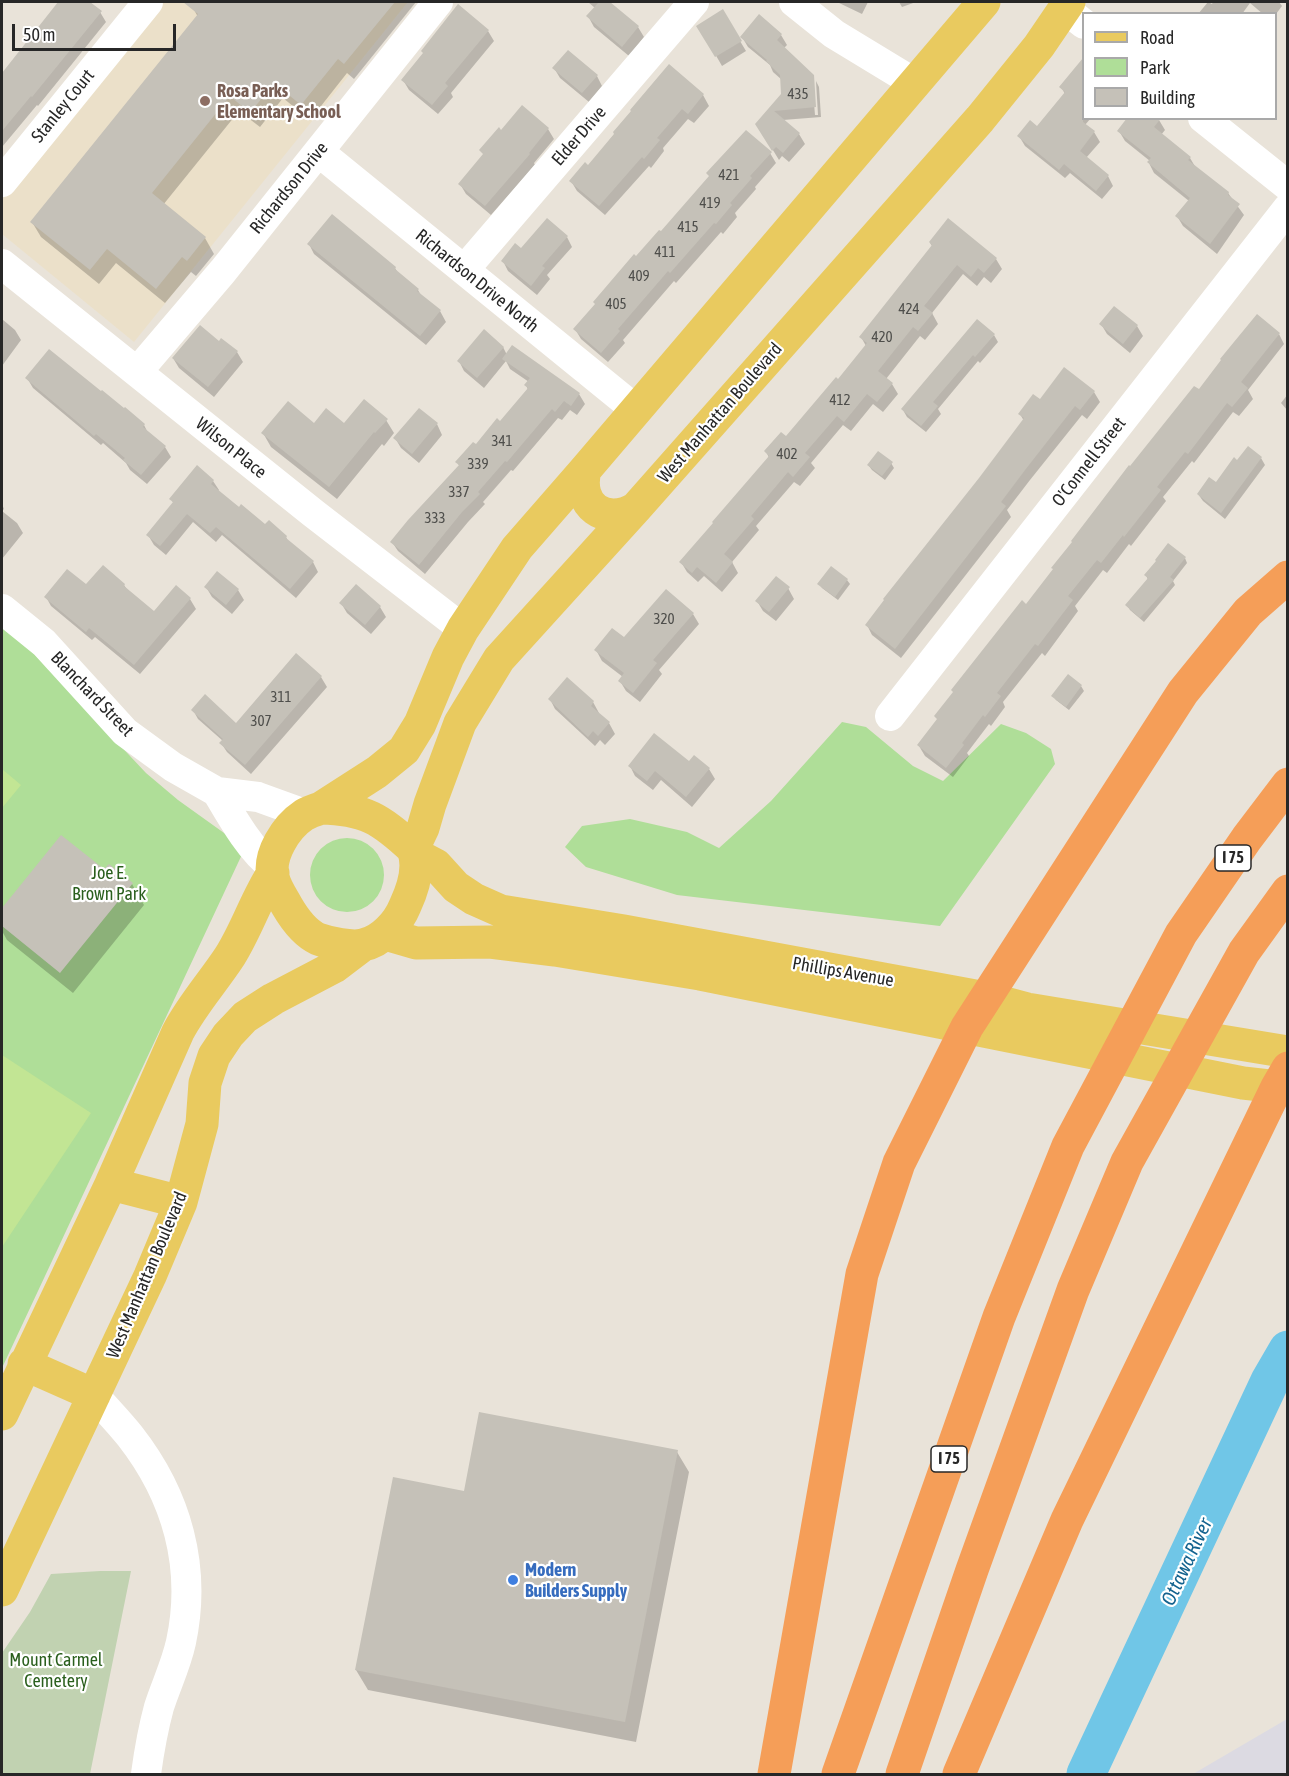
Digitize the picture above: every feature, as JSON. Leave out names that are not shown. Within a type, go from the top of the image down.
[{"type":"highway","points":[[774,1774],[862,1274],[899,1163],[967,1027],[1183,692],[1248,612],[1287,577]]},
{"type":"highway","name":"I 75","points":[[838,1774],[999,1317],[1068,1146],[1181,934],[1287,784]]},
{"type":"highway","points":[[902,1774],[972,1570],[1073,1290],[1127,1162],[1244,952],[1287,891]]},
{"type":"highway","points":[[959,1774],[1067,1520],[1284,1081]]},
{"type":"main road","points":[[2,1414],[111,1184],[177,1032],[231,954],[272,870],[274,855],[283,839],[293,825],[376,772],[404,750],[420,724],[448,657],[463,629],[517,548],[913,82],[984,2]]},
{"type":"main road","name":"West Manhattan Boulevard","points":[[414,851],[460,723],[499,659],[636,508],[980,119],[1072,11]]},
{"type":"main road","points":[[585,470],[584,491],[588,501],[596,509],[616,516],[627,514],[636,508]]},
{"type":"main road","points":[[313,811],[343,808],[365,814],[382,822],[414,851],[416,874],[402,914],[374,940]]},
{"type":"main road","name":"Phillips Avenue","points":[[414,851],[436,865],[456,887],[474,899],[501,911],[624,931],[986,998],[1027,1009],[1287,1052]]},
{"type":"main road","points":[[272,870],[288,909],[301,926],[317,938],[340,944],[374,940],[490,942],[555,950],[700,974],[1243,1083],[1284,1081]]},
{"type":"main road","name":"West Manhattan Boulevard","points":[[2,1590],[150,1276],[181,1202],[202,1124],[205,1083],[214,1056],[228,1035],[245,1017],[273,999],[334,967],[374,940]]},
{"type":"main road","points":[[111,1184],[181,1202]]},
{"type":"main road","points":[[24,1364],[94,1395]]},
{"type":"street","name":"Stanley Court","points":[[2,182],[148,2]]},
{"type":"street","name":"Richardson Drive","points":[[137,372],[223,271],[438,2]]},
{"type":"street","name":"Elder Drive","points":[[464,270],[694,2]]},
{"type":"street","points":[[794,2],[834,34],[913,82]]},
{"type":"street","points":[[1205,120],[1287,186]]},
{"type":"street","name":"Richardson Drive North","points":[[319,152],[636,409]]},
{"type":"street","name":"O'Connell Street","points":[[890,716],[1287,208]]},
{"type":"street","name":"Wilson Place","points":[[2,264],[393,576],[463,629]]},
{"type":"street","name":"Blanchard Street","points":[[2,609],[44,643],[125,732],[172,767],[217,792]]},
{"type":"street","points":[[217,792],[258,797],[313,811]]},
{"type":"street","points":[[217,792],[272,870]]},
{"type":"street","points":[[94,1395],[131,1437],[153,1469],[176,1518],[184,1550],[185,1610],[181,1643],[159,1708],[150,1747],[147,1774]]},
{"type":"shaded area","name":"Rosa Parks Elementary School","points":[[162,2],[408,2],[134,342],[2,234],[2,200]]},
{"type":"shaded area","points":[[1287,1719],[1287,1774],[1193,1774]]},
{"type":"green space","name":"Joe E. Brown Park","points":[[2,625],[21,640],[146,773],[178,800],[245,848],[2,1368]]},
{"type":"green space","points":[[842,722],[866,727],[913,766],[943,781],[1001,724],[1026,733],[1051,749],[1055,764],[940,926],[677,895],[586,867],[565,847],[582,826],[630,819],[687,832],[719,848],[771,801]]},
{"type":"green space","points":[[2,769],[21,785],[2,808]]},
{"type":"green space","points":[[340,838],[354,838],[368,844],[378,854],[384,868],[382,889],[368,906],[354,912],[340,912],[326,906],[316,896],[310,882],[310,868],[316,854],[326,844]]},
{"type":"green space","points":[[2,1055],[91,1113],[2,1247]]},
{"type":"green space","name":"Mount Carmel Cemetery","points":[[131,1571],[90,1774],[2,1774],[2,1653],[30,1612],[51,1574]]},
{"type":"building","points":[[58,2],[90,2],[102,11],[2,131],[2,73]]},
{"type":"building","points":[[183,2],[395,2],[344,64],[338,59],[301,105],[274,83],[250,113],[230,96],[152,193],[206,237],[187,261],[182,257],[156,289],[107,249],[90,270],[30,222],[198,14]]},
{"type":"building","points":[[599,2],[610,2],[639,26],[622,47],[586,16]]},
{"type":"building","points":[[458,4],[489,30],[445,83],[448,86],[432,105],[401,80]]},
{"type":"building","points":[[723,9],[742,41],[715,57],[696,26]]},
{"type":"building","points":[[759,14],[782,34],[777,40],[814,75],[816,107],[774,111],[800,133],[783,153],[776,147],[772,151],[755,124],[781,94],[780,75],[767,60],[740,37]]},
{"type":"building","points":[[568,50],[598,75],[582,93],[552,68]]},
{"type":"building","points":[[1082,59],[1082,120],[1095,131],[1080,151],[1109,175],[1096,191],[1064,164],[1059,170],[1017,136],[1030,120],[1037,126],[1065,92],[1059,87]]},
{"type":"building","points":[[669,64],[704,94],[688,114],[682,109],[657,138],[660,140],[644,159],[642,157],[599,206],[569,181],[585,162],[588,165]]},
{"type":"building","points":[[522,105],[549,128],[530,154],[485,206],[458,184],[483,154],[479,150],[499,127],[501,130]]},
{"type":"building","points":[[1125,120],[1159,120],[1154,127],[1191,157],[1188,160],[1229,192],[1228,195],[1240,204],[1210,244],[1175,216],[1190,198],[1147,162],[1151,158],[1117,131]]},
{"type":"building","points":[[746,130],[772,152],[750,176],[752,178],[730,203],[732,205],[716,224],[714,223],[670,273],[668,271],[618,329],[620,331],[601,353],[573,329],[634,254],[636,256],[659,230],[661,231],[709,176],[706,173]]},
{"type":"building","points":[[332,214],[396,267],[395,269],[419,289],[417,291],[441,310],[420,336],[307,244]]},
{"type":"building","points":[[547,218],[568,236],[542,266],[545,268],[531,286],[501,261],[515,243],[521,248]]},
{"type":"building","points":[[948,218],[997,258],[984,273],[978,268],[971,277],[957,265],[924,306],[933,313],[918,331],[913,327],[878,371],[893,383],[877,402],[867,394],[844,422],[837,416],[805,453],[810,457],[793,477],[788,472],[751,516],[754,519],[724,554],[733,562],[716,583],[697,567],[692,573],[679,562],[769,456],[764,451],[781,432],[786,436],[867,343],[859,337],[932,245],[929,242]]},
{"type":"building","points":[[1114,306],[1138,325],[1123,344],[1099,324]]},
{"type":"building","points":[[1257,314],[1280,333],[1241,382],[1248,388],[1232,407],[1227,403],[1188,454],[1185,452],[1157,487],[1161,490],[1124,537],[1123,535],[1101,563],[1097,560],[1068,596],[1073,600],[1038,646],[1035,644],[997,693],[1001,696],[985,717],[983,715],[946,768],[917,745],[937,719],[934,716],[953,692],[951,690],[1022,600],[1026,604],[1129,465],[1194,386],[1199,389]]},
{"type":"building","points":[[977,319],[995,334],[975,357],[973,355],[933,402],[938,406],[921,426],[901,409]]},
{"type":"building","points":[[200,325],[219,341],[221,338],[238,351],[208,387],[172,358]]},
{"type":"building","points":[[484,329],[504,347],[477,378],[457,361]]},
{"type":"building","points":[[512,345],[580,393],[571,406],[564,401],[555,412],[552,409],[478,492],[480,494],[462,512],[419,565],[390,542],[459,465],[455,462],[473,442],[476,444],[497,418],[500,421],[528,388],[524,385],[530,378],[502,359]]},
{"type":"building","points":[[49,349],[101,391],[125,407],[145,424],[143,427],[166,446],[141,475],[123,460],[125,458],[96,434],[94,436],[25,378]]},
{"type":"building","points":[[1064,367],[1095,391],[1080,410],[1075,406],[1025,470],[1001,502],[1006,506],[895,649],[865,625],[1024,418],[1018,414],[1033,394],[1040,399]]},
{"type":"building","points":[[364,399],[388,419],[374,432],[329,487],[261,433],[288,401],[314,423],[326,408],[344,423]]},
{"type":"building","points":[[419,408],[438,423],[412,454],[393,438]]},
{"type":"building","points":[[1248,446],[1262,457],[1221,513],[1197,494],[1209,477],[1216,482],[1234,457],[1237,460]]},
{"type":"building","points":[[878,451],[893,462],[882,476],[867,465]]},
{"type":"building","points":[[197,465],[214,480],[211,484],[239,507],[241,504],[265,524],[269,520],[287,536],[286,538],[314,561],[290,589],[216,527],[210,533],[187,514],[160,546],[146,535],[173,502],[169,499]]},
{"type":"building","points":[[1168,543],[1186,557],[1170,577],[1174,580],[1140,618],[1125,605],[1148,578],[1144,575]]},
{"type":"building","points":[[103,565],[154,611],[176,585],[191,598],[134,665],[89,628],[86,632],[44,597],[67,569],[86,584]]},
{"type":"building","points":[[831,566],[848,579],[835,597],[817,584]]},
{"type":"building","points":[[217,571],[239,589],[226,605],[204,587]]},
{"type":"building","points":[[776,576],[790,587],[769,612],[755,601]]},
{"type":"building","points":[[356,584],[381,606],[365,625],[339,603]]},
{"type":"building","points":[[666,589],[694,613],[653,660],[657,663],[633,693],[618,681],[624,673],[594,650],[612,628],[624,637]]},
{"type":"building","points":[[296,653],[322,676],[245,765],[219,743],[223,739],[191,710],[205,694],[236,723]]},
{"type":"building","points":[[1068,674],[1082,685],[1066,707],[1051,696]]},
{"type":"building","points":[[567,677],[594,701],[591,706],[610,722],[598,736],[593,731],[588,737],[548,699]]},
{"type":"building","points":[[654,733],[689,761],[694,755],[710,768],[686,797],[655,771],[647,781],[628,766]]},
{"type":"building","points":[[61,835],[104,869],[109,864],[133,883],[60,973],[2,926],[2,908]]},
{"type":"building","name":"Modern Builders Supply","points":[[479,1412],[678,1450],[625,1722],[355,1670],[393,1477],[464,1491]]},
{"type":"waterway","name":"Ottawa River","points":[[1086,1774],[1270,1381],[1288,1350]]},
{"type":"place","name":"Rosa Parks Elementary School","points":[[205,101]]},
{"type":"place","name":"Modern Builders Supply","points":[[513,1580]]}]
